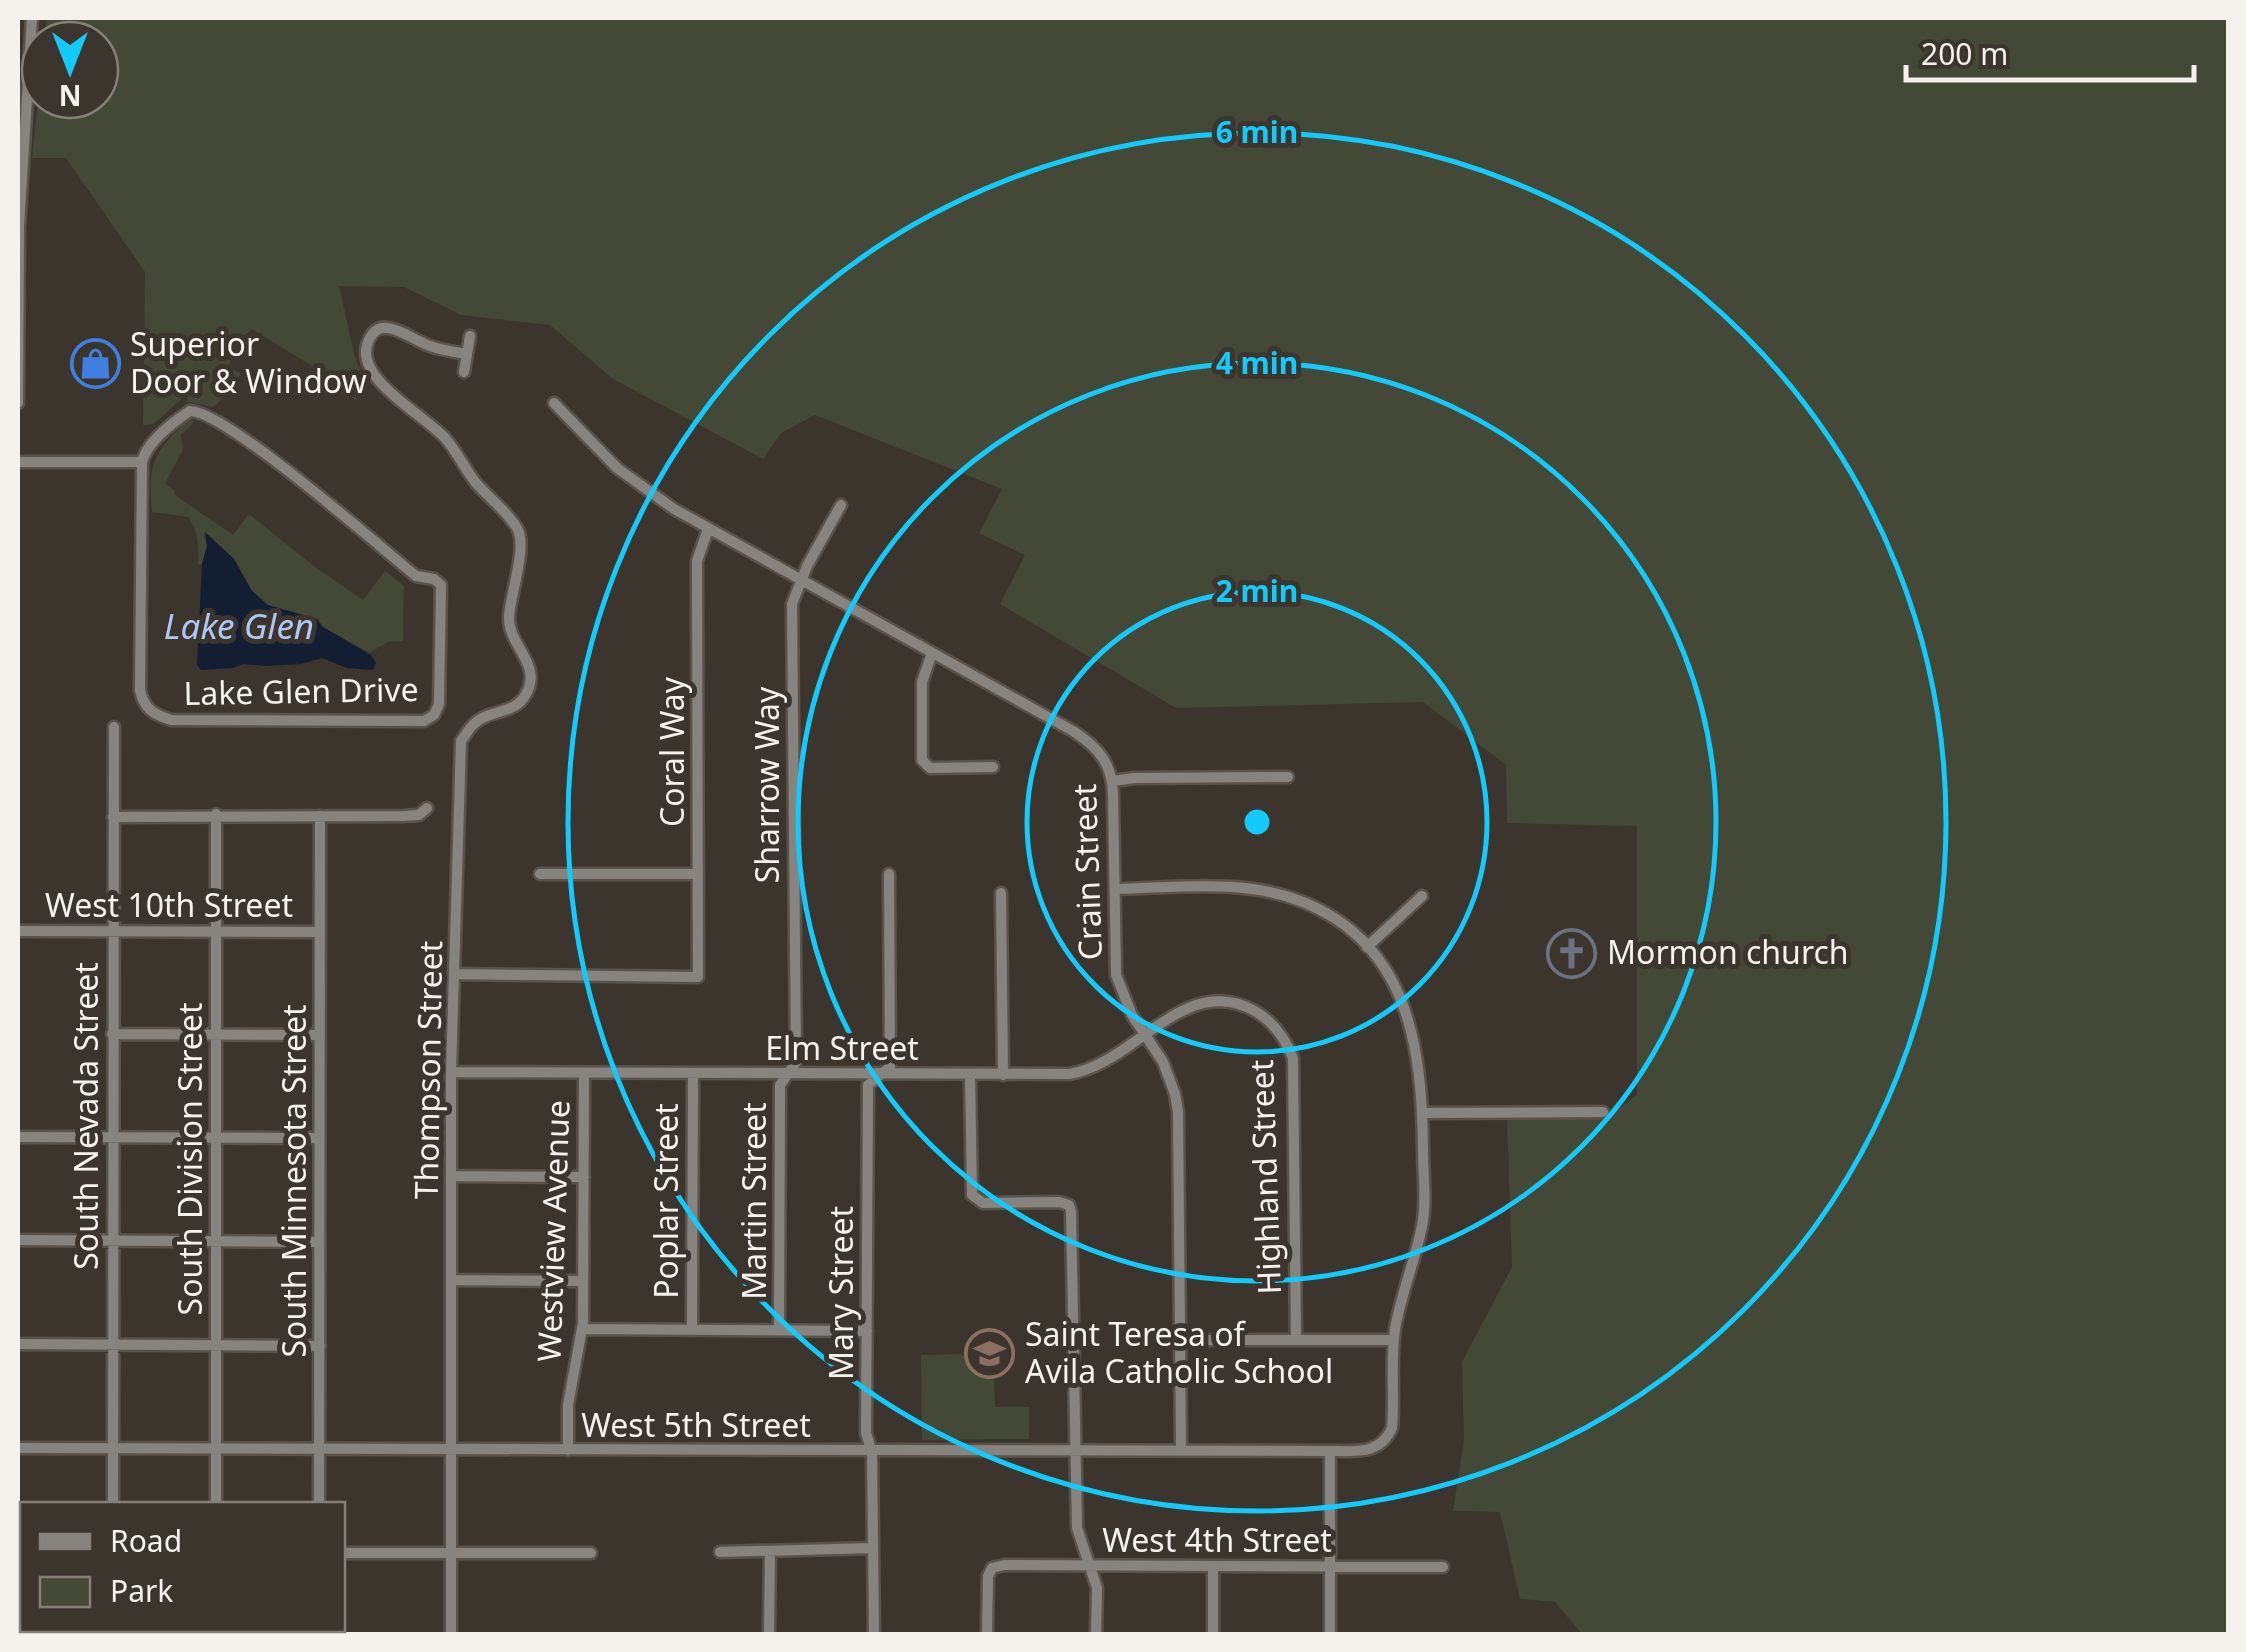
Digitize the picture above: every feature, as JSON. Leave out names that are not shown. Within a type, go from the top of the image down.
[{"type":"street","points":[[18,403],[20,226],[32,18]]},
{"type":"street","name":"Thompson Street","points":[[451,1634],[451,1072],[460,742],[475,723],[517,705],[531,680],[528,659],[513,638],[509,620],[520,550],[519,530],[474,480],[447,440],[375,378],[366,354],[375,332],[393,327],[430,347],[467,354]]},
{"type":"street","points":[[464,372],[470,336]]},
{"type":"street","name":"Crain Street","points":[[554,404],[617,468],[674,509],[1092,743],[1109,766],[1113,781],[1116,976],[1132,1015],[1163,1062],[1178,1112],[1181,1450]]},
{"type":"street","name":"Lake Glen Drive","points":[[190,411],[201,412],[257,447],[416,576],[434,579],[441,586],[439,704],[434,715],[424,720],[171,720],[153,714],[142,702],[140,690],[142,462],[144,453],[177,419],[190,411]]},
{"type":"street","points":[[18,462],[142,462]]},
{"type":"street","name":"Sharrow Way","points":[[787,1074],[796,1062],[792,604],[841,505]]},
{"type":"street","name":"Coral Way","points":[[454,974],[698,977],[697,560],[708,529]]},
{"type":"street","points":[[932,652],[922,682],[922,760],[930,768],[994,767]]},
{"type":"street","name":"South Nevada Street","points":[[113,1502],[114,727]]},
{"type":"street","points":[[1113,781],[1288,777]]},
{"type":"street","points":[[113,817],[403,816],[419,815],[427,808]]},
{"type":"street","name":"South Division Street","points":[[216,814],[216,1502]]},
{"type":"street","name":"South Minnesota Street","points":[[319,1502],[320,816]]},
{"type":"street","points":[[540,874],[698,874]]},
{"type":"street","name":"Mary Street","points":[[874,1634],[872,1452],[866,1433],[868,1084],[890,1066],[889,874]]},
{"type":"street","points":[[1114,888],[1240,887],[1303,902],[1330,916],[1367,947],[1388,974],[1413,1028],[1422,1113],[1423,1222],[1394,1340],[1180,1340]]},
{"type":"street","points":[[1001,893],[1003,1074]]},
{"type":"street","points":[[1367,947],[1422,896]]},
{"type":"street","name":"West 10th Street","points":[[18,931],[320,932]]},
{"type":"street","name":"Elm Street","points":[[451,1072],[1082,1072],[1112,1059],[1186,1007],[1212,1001]]},
{"type":"street","name":"Highland Street","points":[[1212,1001],[1242,1004],[1261,1014],[1284,1039],[1292,1058],[1296,1340]]},
{"type":"street","points":[[112,1034],[319,1035]]},
{"type":"street","name":"Westview Avenue","points":[[568,1450],[568,1404],[582,1329],[584,1073]]},
{"type":"street","name":"Poplar Street","points":[[692,1330],[694,1073]]},
{"type":"street","name":"Martin Street","points":[[780,1330],[780,1085],[787,1074]]},
{"type":"street","points":[[970,1075],[972,1195],[983,1203],[1065,1203],[1071,1210],[1076,1528],[1097,1588],[1096,1634]]},
{"type":"street","points":[[1422,1113],[1603,1112]]},
{"type":"street","points":[[18,1137],[319,1138]]},
{"type":"street","points":[[452,1176],[584,1177]]},
{"type":"street","points":[[18,1240],[318,1242]]},
{"type":"street","points":[[451,1280],[582,1280]]},
{"type":"street","points":[[582,1329],[866,1331]]},
{"type":"street","name":"West 5th Street","points":[[18,1448],[872,1452],[1374,1448],[1392,1428],[1394,1340]]},
{"type":"street","points":[[18,1344],[320,1346]]},
{"type":"street","points":[[1330,1451],[1330,1634]]},
{"type":"street","points":[[720,1552],[873,1548]]},
{"type":"street","points":[[769,1634],[770,1550]]},
{"type":"street","points":[[345,1553],[590,1554]]},
{"type":"street","name":"West 4th Street","points":[[987,1634],[988,1576],[992,1568],[1004,1565],[1443,1568]]},
{"type":"street","points":[[1213,1566],[1213,1634]]},
{"type":"green space","points":[[2228,18],[2228,1634],[1582,1634],[1555,1602],[1520,1599],[1500,1512],[1453,1511],[1464,1440],[1462,1362],[1512,1267],[1507,1119],[1606,1118],[1637,1095],[1637,826],[1507,823],[1506,765],[1423,702],[1176,708],[1000,604],[1025,555],[979,533],[1002,489],[815,415],[781,433],[763,459],[613,379],[550,325],[461,315],[404,287],[339,286],[367,390],[355,401],[341,384],[252,329],[223,357],[231,361],[227,367],[241,373],[227,395],[213,407],[187,402],[193,388],[154,424],[143,425],[145,272],[66,158],[32,158],[36,120],[120,120],[120,20],[47,20]]},
{"type":"green space","points":[[193,420],[181,435],[183,450],[165,483],[175,495],[233,535],[249,514],[363,600],[385,571],[404,586],[403,641],[390,641],[369,653],[323,627],[317,619],[268,605],[252,591],[234,559],[204,534],[207,546],[202,564],[198,565],[198,540],[188,517],[152,512],[151,495],[152,471],[159,452],[186,421]]},
{"type":"green space","points":[[961,1354],[994,1378],[995,1407],[1029,1407],[1029,1439],[922,1440],[921,1355]]},
{"type":"water","name":"Lake Glen","points":[[205,532],[234,559],[252,591],[268,605],[317,619],[323,627],[371,655],[376,663],[373,670],[347,668],[322,658],[301,664],[243,664],[201,670],[197,665]]},
{"type":"place","name":"Superior Door & Window","points":[[95,363]]},
{"type":"place","name":"Mormon church","points":[[1572,953]]},
{"type":"place","name":"Saint Teresa of Avila Catholic School","points":[[990,1353]]}]
